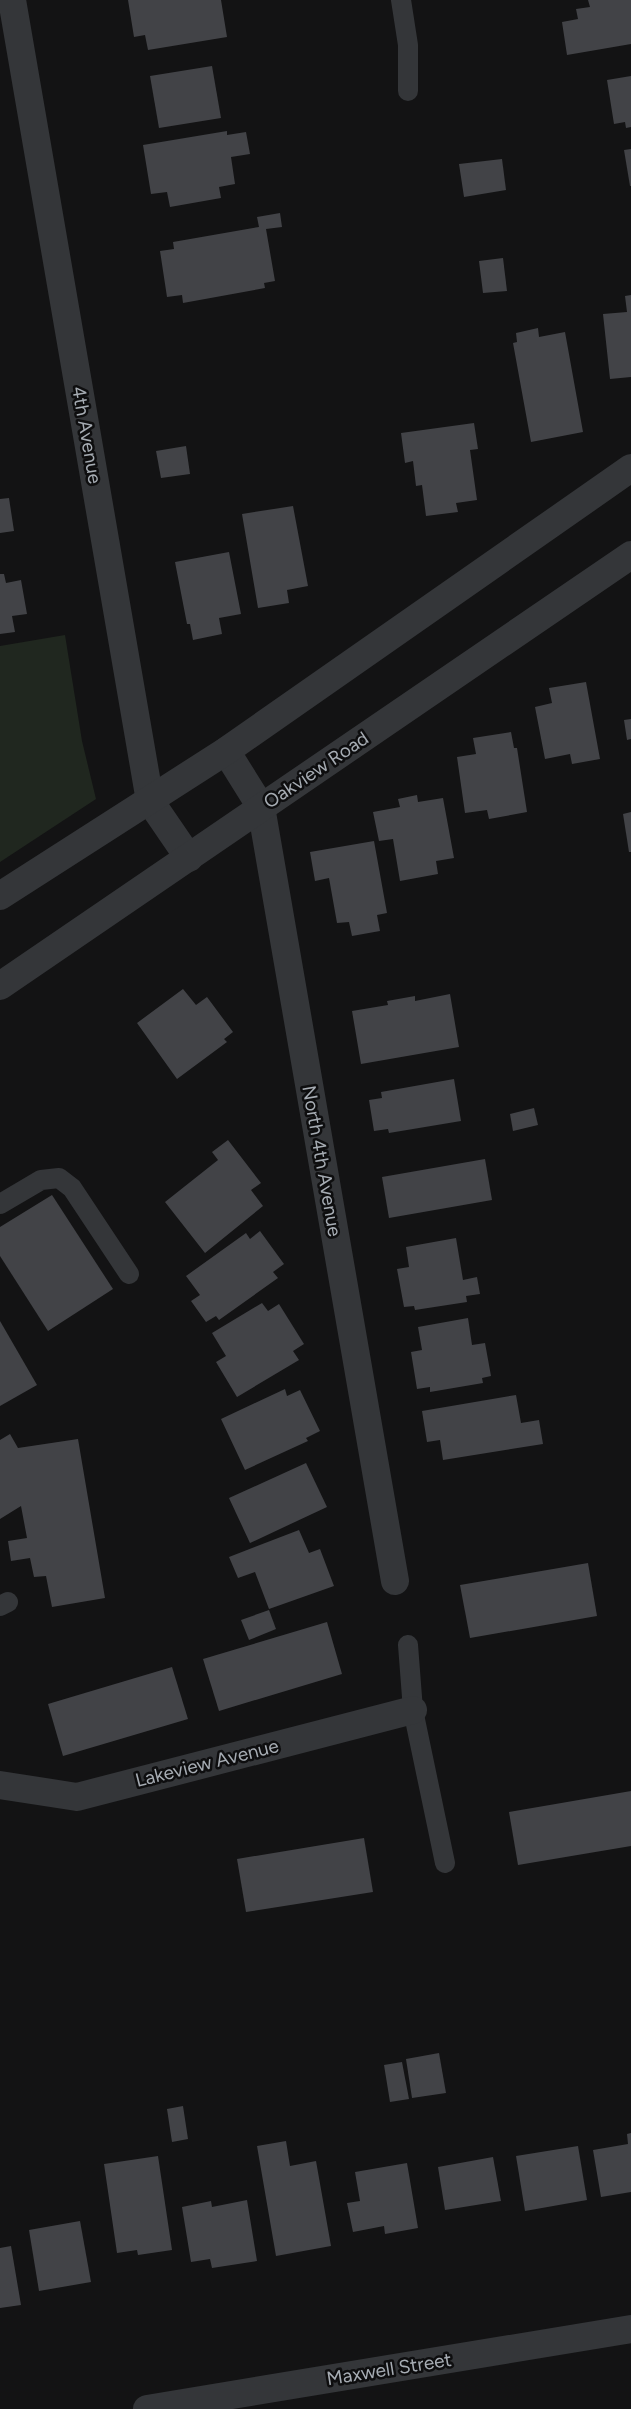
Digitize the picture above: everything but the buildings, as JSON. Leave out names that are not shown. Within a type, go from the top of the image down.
[{"type":"street","name":"4th Avenue","points":[[12,0],[150,801],[189,858]]},
{"type":"street","points":[[0,896],[226,751],[631,468]]},
{"type":"street","name":"Oakview Road","points":[[0,986],[631,555]]},
{"type":"street","name":"North 4th Avenue","points":[[226,751],[261,808],[395,1581]]},
{"type":"street","name":"Lakeview Avenue","points":[[0,1785],[77,1797],[413,1710]]},
{"type":"street","name":"Maxwell Street","points":[[147,2409],[631,2329]]},
{"type":"lane","points":[[401,0],[408,45],[408,91]]},
{"type":"lane","points":[[0,1204],[40,1180],[59,1178],[72,1188],[129,1274]]},
{"type":"lane","points":[[408,1645],[413,1710],[445,1863]]},
{"type":"shaded area","points":[[65,635],[82,741],[96,799],[0,862],[0,646]]}]
